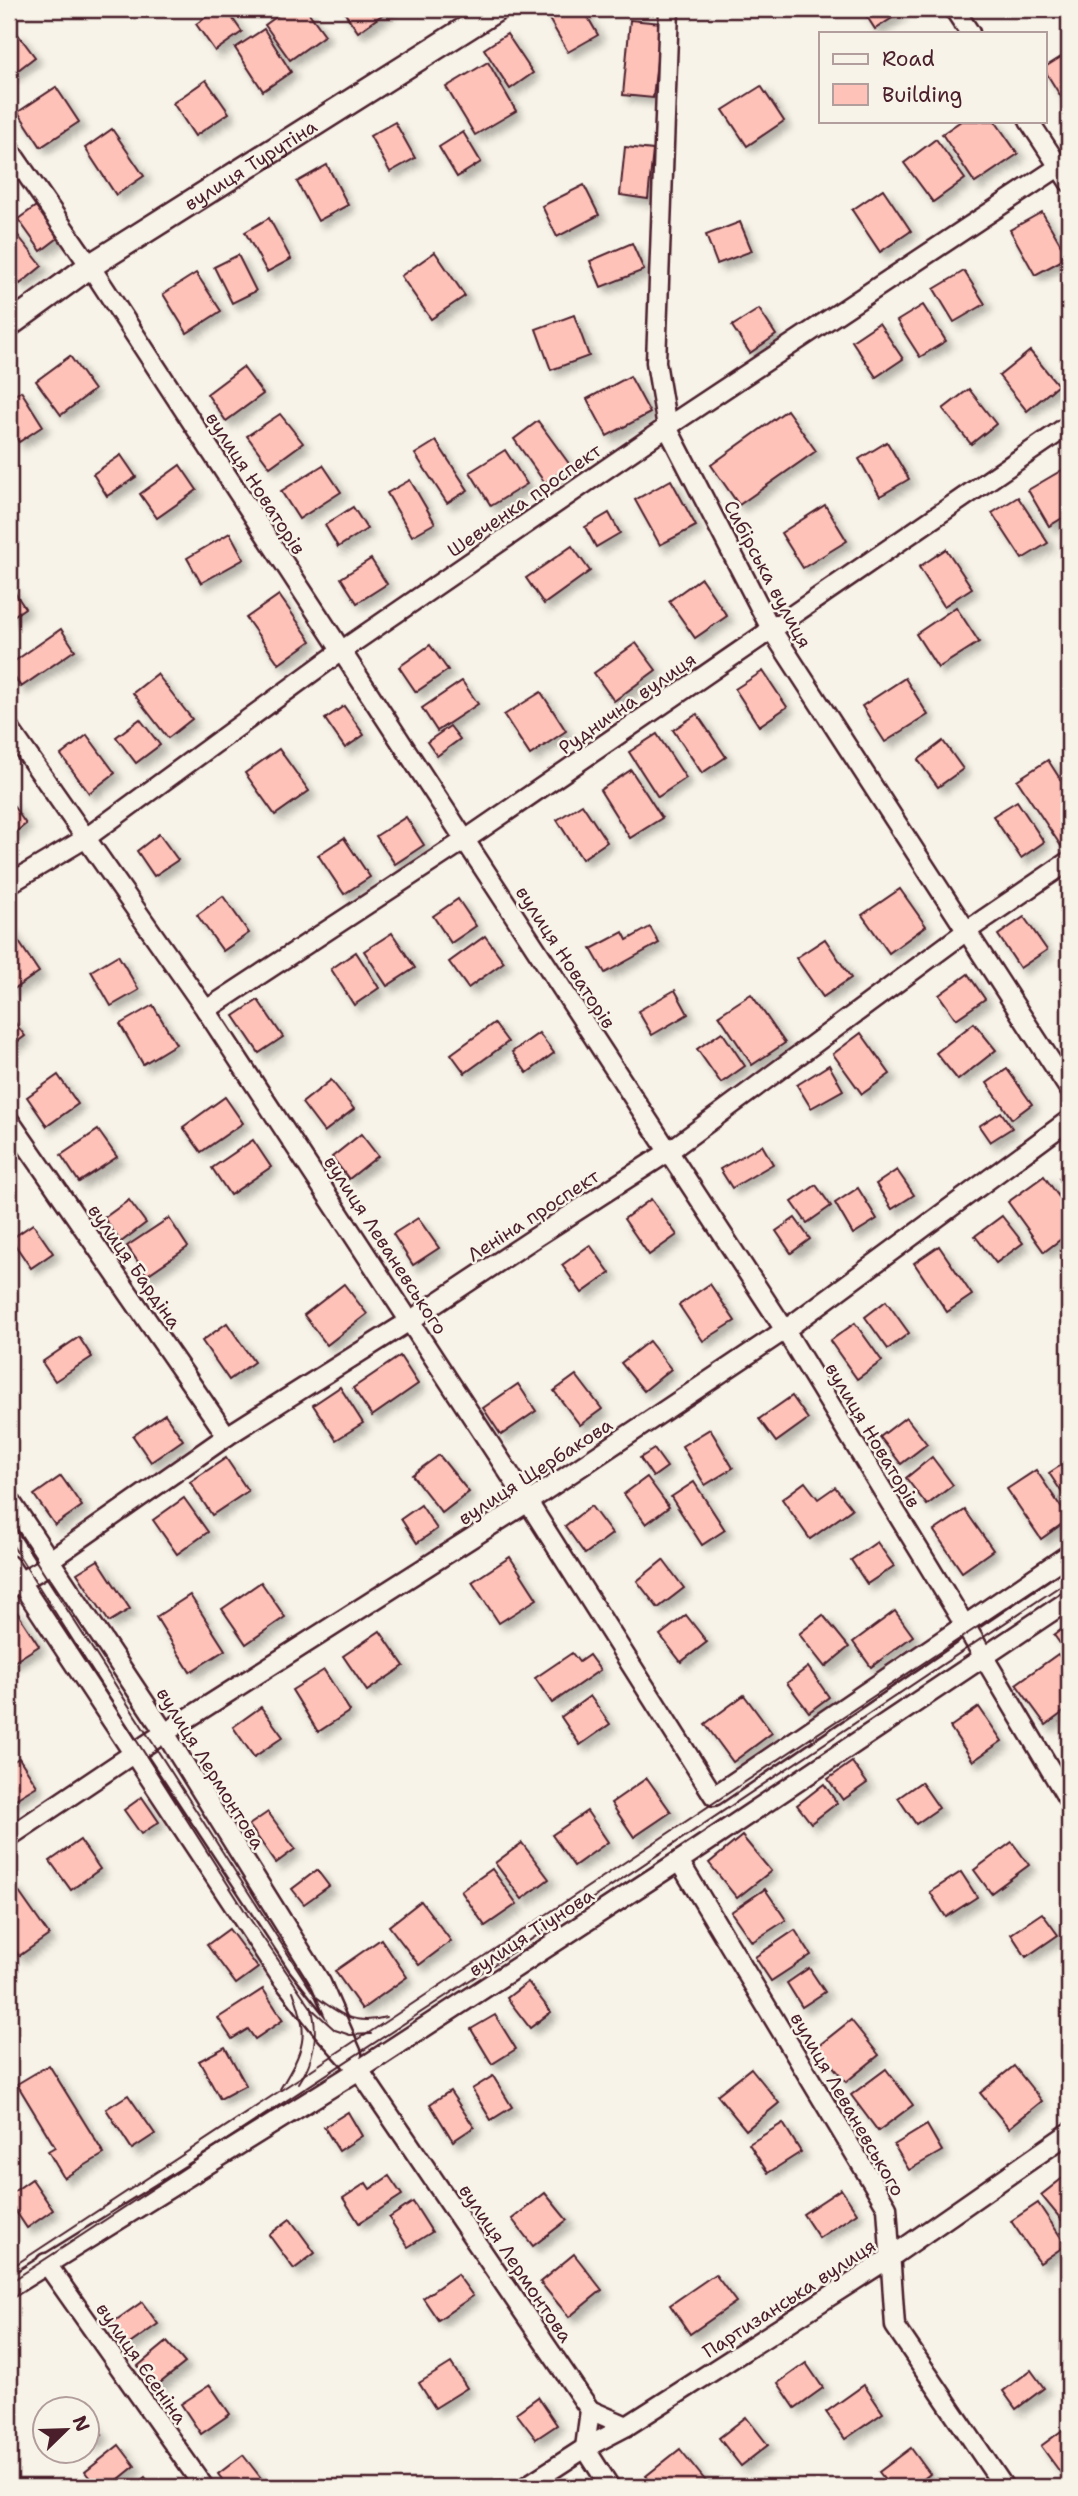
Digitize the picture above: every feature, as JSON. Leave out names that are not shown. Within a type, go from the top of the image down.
[{"type":"street","name":"вулиця Турутіна","points":[[9,325],[90,267],[498,9]]},
{"type":"street","name":"Сибірська вулиця","points":[[669,9],[656,362],[667,427],[771,629],[1069,1089]]},
{"type":"street","points":[[954,9],[969,32]]},
{"type":"street","points":[[1030,122],[1066,170]]},
{"type":"street","name":"вулиця Новаторів","points":[[9,149],[90,267],[785,1330],[1069,1801]]},
{"type":"street","name":"Шевченка проспект","points":[[9,884],[86,838],[341,651],[667,427],[1066,170]]},
{"type":"street","name":"Руднична вулиця","points":[[206,1010],[465,840],[1069,425]]},
{"type":"street","name":"вулиця Леваневського","points":[[9,728],[206,1010],[411,1320],[714,1796],[965,1625]]},
{"type":"street","name":"Леніна проспект","points":[[14,1585],[42,1569],[50,1560],[227,1436],[668,1152],[965,932],[1069,861]]},
{"type":"street","name":"вулиця Бардіна","points":[[9,1120],[227,1436]]},
{"type":"street","name":"вулиця Щербакова","points":[[9,1837],[164,1733],[528,1502],[785,1330],[1069,1120]]},
{"type":"street","name":"вулиця Лермонтова","points":[[9,1499],[164,1733],[321,1983],[359,2070]]},
{"type":"street","points":[[965,1625],[1069,1555]]},
{"type":"street","name":"вулиця Лермонтова","points":[[9,1565],[14,1585],[133,1755],[281,1977],[359,2070],[590,2410]]},
{"type":"street","name":"вулиця Тіунова","points":[[9,2288],[359,2070],[679,1861],[1069,1600]]},
{"type":"street","name":"вулиця Леваневського","points":[[679,1861],[887,2207],[895,2326],[1004,2487]]},
{"type":"street","name":"Партизанська вулиця","points":[[525,2487],[585,2448],[627,2426],[891,2257],[1069,2133]]},
{"type":"street","name":"вулиця Єсеніна","points":[[46,2263],[205,2487]]},
{"type":"street","points":[[610,2487],[585,2448],[590,2410],[627,2426]]},
{"type":"building","points":[[218,9],[226,9],[242,32],[215,51],[196,24]]},
{"type":"building","points":[[287,9],[306,9],[325,35],[290,60],[265,25]]},
{"type":"building","points":[[342,9],[388,9],[389,10],[358,32]]},
{"type":"building","points":[[552,9],[583,9],[598,35],[568,52],[545,12]]},
{"type":"building","points":[[862,9],[898,9],[900,13],[875,29]]},
{"type":"building","points":[[630,20],[661,23],[653,98],[623,95]]},
{"type":"building","points":[[264,29],[291,72],[263,91],[235,48]]},
{"type":"building","points":[[17,33],[35,57],[9,77],[9,39]]},
{"type":"building","points":[[507,34],[533,73],[510,89],[484,49]]},
{"type":"building","points":[[1069,52],[1068,108],[1046,73],[1046,66]]},
{"type":"building","points":[[488,62],[516,111],[475,135],[446,87]]},
{"type":"building","points":[[206,80],[229,113],[195,136],[173,103]]},
{"type":"building","points":[[761,86],[784,121],[747,146],[723,110]]},
{"type":"building","points":[[56,87],[79,122],[41,147],[18,112]]},
{"type":"building","points":[[395,122],[415,158],[390,172],[370,136]]},
{"type":"building","points":[[960,122],[996,122],[1018,154],[975,183],[942,134]]},
{"type":"building","points":[[112,129],[144,176],[116,195],[85,148]]},
{"type":"building","points":[[463,132],[481,162],[457,177],[439,147]]},
{"type":"building","points":[[936,139],[965,179],[933,202],[904,163]]},
{"type":"building","points":[[625,147],[653,150],[648,199],[620,195]]},
{"type":"building","points":[[327,165],[348,205],[318,221],[297,182]]},
{"type":"building","points":[[584,185],[599,215],[557,237],[542,206]]},
{"type":"building","points":[[883,189],[911,231],[880,252],[852,210]]},
{"type":"building","points":[[39,204],[62,235],[41,251],[18,219]]},
{"type":"building","points":[[1042,212],[1068,257],[1035,275],[1010,230]]},
{"type":"building","points":[[269,218],[291,259],[267,272],[245,232]]},
{"type":"building","points":[[740,222],[752,251],[717,264],[706,235]]},
{"type":"building","points":[[16,233],[42,266],[20,284],[9,270],[9,239]]},
{"type":"building","points":[[632,243],[644,270],[601,287],[590,261]]},
{"type":"building","points":[[435,252],[465,296],[431,319],[401,276]]},
{"type":"building","points":[[238,255],[256,291],[232,303],[214,267]]},
{"type":"building","points":[[964,271],[985,304],[954,322],[934,289]]},
{"type":"building","points":[[196,273],[221,311],[187,333],[163,294]]},
{"type":"building","points":[[923,305],[946,341],[920,357],[897,321]]},
{"type":"building","points":[[759,309],[776,335],[750,353],[732,326]]},
{"type":"building","points":[[574,315],[589,356],[551,370],[536,329]]},
{"type":"building","points":[[879,323],[903,359],[876,377],[852,341]]},
{"type":"building","points":[[1030,351],[1058,385],[1027,411],[999,376]]},
{"type":"building","points":[[70,356],[94,390],[61,415],[36,381]]},
{"type":"building","points":[[243,367],[263,394],[226,421],[207,394]]},
{"type":"building","points":[[630,376],[650,413],[607,436],[587,399]]},
{"type":"building","points":[[969,389],[996,424],[971,444],[943,409]]},
{"type":"building","points":[[21,391],[43,426],[19,442],[9,426],[9,399]]},
{"type":"building","points":[[787,410],[816,451],[739,505],[711,465]]},
{"type":"building","points":[[280,414],[303,443],[270,467],[247,436]]},
{"type":"building","points":[[538,421],[570,465],[545,483],[514,439]]},
{"type":"building","points":[[436,441],[468,490],[447,503],[415,454]]},
{"type":"building","points":[[887,442],[909,479],[880,496],[859,459]]},
{"type":"building","points":[[505,450],[527,484],[491,506],[470,472]]},
{"type":"building","points":[[121,455],[136,477],[107,496],[93,474]]},
{"type":"building","points":[[180,465],[197,490],[157,518],[140,494]]},
{"type":"building","points":[[323,465],[341,492],[299,519],[281,491]]},
{"type":"building","points":[[1069,466],[1069,514],[1049,526],[1028,490]]},
{"type":"building","points":[[410,480],[435,523],[412,536],[387,493]]},
{"type":"building","points":[[671,480],[696,526],[660,545],[635,500]]},
{"type":"building","points":[[1018,497],[1048,543],[1022,559],[992,513]]},
{"type":"building","points":[[825,505],[847,541],[803,568],[781,533]]},
{"type":"building","points":[[353,507],[367,529],[338,547],[325,525]]},
{"type":"building","points":[[609,513],[620,533],[596,547],[585,527]]},
{"type":"building","points":[[230,533],[244,559],[201,583],[187,558]]},
{"type":"building","points":[[572,546],[590,571],[544,604],[526,578]]},
{"type":"building","points":[[946,549],[972,588],[944,606],[919,567]]},
{"type":"building","points":[[371,559],[387,584],[357,603],[341,578]]},
{"type":"building","points":[[701,578],[727,616],[695,638],[669,601]]},
{"type":"building","points":[[9,584],[25,608],[9,619]]},
{"type":"building","points":[[279,595],[311,641],[279,664],[246,618]]},
{"type":"building","points":[[956,607],[979,642],[938,668],[916,634]]},
{"type":"building","points":[[61,629],[75,650],[21,687],[9,665]]},
{"type":"building","points":[[636,643],[656,670],[614,701],[594,673]]},
{"type":"building","points":[[430,645],[448,670],[416,692],[399,667]]},
{"type":"building","points":[[763,671],[787,707],[759,726],[735,689]]},
{"type":"building","points":[[157,674],[192,719],[168,738],[133,693]]},
{"type":"building","points":[[905,678],[928,715],[885,742],[862,706]]},
{"type":"building","points":[[462,681],[478,704],[437,731],[422,708]]},
{"type":"building","points":[[541,692],[566,731],[530,755],[504,715]]},
{"type":"building","points":[[344,706],[364,735],[345,748],[325,719]]},
{"type":"building","points":[[697,714],[726,757],[702,773],[673,730]]},
{"type":"building","points":[[140,719],[160,745],[136,763],[116,737]]},
{"type":"building","points":[[450,726],[460,739],[437,756],[427,742]]},
{"type":"building","points":[[657,734],[686,778],[658,797],[629,752]]},
{"type":"building","points":[[87,735],[115,773],[89,793],[61,755]]},
{"type":"building","points":[[943,741],[963,769],[938,787],[918,760]]},
{"type":"building","points":[[279,749],[309,791],[275,815],[245,773]]},
{"type":"building","points":[[1048,760],[1069,793],[1069,841],[1061,846],[1017,780]]},
{"type":"building","points":[[631,770],[662,818],[630,838],[600,790]]},
{"type":"building","points":[[9,800],[26,824],[9,837]]},
{"type":"building","points":[[1017,801],[1044,842],[1021,858],[993,816]]},
{"type":"building","points":[[582,804],[607,842],[582,859],[557,820]]},
{"type":"building","points":[[406,817],[424,845],[395,864],[376,836]]},
{"type":"building","points":[[159,834],[178,860],[154,876],[137,851]]},
{"type":"building","points":[[344,838],[370,877],[344,894],[318,855]]},
{"type":"building","points":[[900,889],[926,926],[889,953],[862,915]]},
{"type":"building","points":[[223,896],[249,933],[223,951],[197,915]]},
{"type":"building","points":[[458,899],[476,926],[451,943],[433,916]]},
{"type":"building","points":[[1024,917],[1047,950],[1020,968],[998,935]]},
{"type":"building","points":[[9,927],[39,972],[11,991],[9,987]]},
{"type":"building","points":[[650,927],[659,943],[605,973],[591,949],[623,932],[627,940]]},
{"type":"building","points":[[392,933],[415,968],[387,986],[364,951]]},
{"type":"building","points":[[485,936],[504,962],[468,988],[449,962]]},
{"type":"building","points":[[825,939],[851,978],[823,997],[796,958]]},
{"type":"building","points":[[356,952],[379,988],[354,1005],[331,969]]},
{"type":"building","points":[[118,955],[139,990],[111,1006],[91,971]]},
{"type":"building","points":[[968,974],[985,999],[956,1019],[939,995]]},
{"type":"building","points":[[675,990],[688,1014],[652,1035],[638,1011]]},
{"type":"building","points":[[751,994],[785,1043],[752,1065],[719,1015]]},
{"type":"building","points":[[258,1000],[283,1037],[259,1053],[234,1016]]},
{"type":"building","points":[[153,1005],[176,1044],[143,1064],[120,1024]]},
{"type":"building","points":[[9,1015],[25,1036],[9,1048]]},
{"type":"building","points":[[494,1023],[508,1042],[465,1073],[451,1054]]},
{"type":"building","points":[[974,1023],[996,1050],[958,1080],[936,1053]]},
{"type":"building","points":[[722,1032],[745,1066],[721,1083],[697,1049]]},
{"type":"building","points":[[539,1033],[554,1053],[527,1073],[512,1052]]},
{"type":"building","points":[[861,1033],[890,1074],[862,1094],[833,1054]]},
{"type":"building","points":[[829,1065],[843,1090],[811,1108],[797,1085]]},
{"type":"building","points":[[1007,1069],[1032,1104],[1012,1119],[987,1083]]},
{"type":"building","points":[[58,1075],[78,1104],[47,1126],[27,1097]]},
{"type":"building","points":[[331,1080],[354,1109],[324,1132],[302,1103]]},
{"type":"building","points":[[225,1097],[243,1123],[201,1152],[183,1127]]},
{"type":"building","points":[[1001,1112],[1012,1128],[990,1142],[979,1126]]},
{"type":"building","points":[[98,1130],[117,1157],[79,1182],[61,1155]]},
{"type":"building","points":[[361,1134],[378,1156],[349,1179],[332,1157]]},
{"type":"building","points":[[253,1140],[271,1167],[230,1195],[212,1168]]},
{"type":"building","points":[[762,1145],[773,1164],[732,1188],[720,1169]]},
{"type":"building","points":[[897,1170],[914,1195],[892,1209],[876,1184]]},
{"type":"building","points":[[1069,1170],[1069,1191],[1059,1178]]},
{"type":"building","points":[[1044,1176],[1069,1211],[1069,1233],[1044,1252],[1008,1202]]},
{"type":"building","points":[[816,1185],[831,1206],[807,1223],[792,1202]]},
{"type":"building","points":[[858,1188],[877,1219],[853,1234],[835,1203]]},
{"type":"building","points":[[651,1199],[677,1235],[649,1255],[624,1219]]},
{"type":"building","points":[[129,1200],[146,1223],[121,1242],[104,1218]]},
{"type":"building","points":[[1002,1216],[1023,1243],[996,1263],[975,1236]]},
{"type":"building","points":[[169,1218],[188,1247],[147,1275],[127,1246]]},
{"type":"building","points":[[418,1218],[439,1248],[413,1265],[393,1234]]},
{"type":"building","points":[[795,1218],[810,1239],[791,1253],[776,1231]]},
{"type":"building","points":[[33,1224],[53,1253],[31,1268],[11,1239]]},
{"type":"building","points":[[590,1245],[610,1273],[582,1293],[562,1265]]},
{"type":"building","points":[[939,1246],[972,1295],[947,1312],[914,1263]]},
{"type":"building","points":[[344,1284],[367,1314],[327,1345],[304,1315]]},
{"type":"building","points":[[710,1284],[735,1321],[703,1341],[679,1305]]},
{"type":"building","points":[[886,1301],[909,1333],[888,1349],[865,1317]]},
{"type":"building","points":[[227,1323],[254,1362],[229,1380],[202,1341]]},
{"type":"building","points":[[855,1323],[882,1361],[857,1379],[830,1341]]},
{"type":"building","points":[[79,1337],[92,1357],[55,1381],[42,1362]]},
{"type":"building","points":[[649,1341],[671,1369],[644,1391],[621,1363]]},
{"type":"building","points":[[400,1356],[418,1384],[372,1416],[353,1388]]},
{"type":"building","points":[[576,1375],[602,1409],[580,1425],[554,1391]]},
{"type":"building","points":[[518,1384],[536,1411],[501,1435],[483,1408]]},
{"type":"building","points":[[340,1387],[363,1423],[336,1440],[313,1405]]},
{"type":"building","points":[[792,1396],[808,1419],[776,1442],[759,1419]]},
{"type":"building","points":[[165,1414],[183,1440],[151,1462],[133,1436]]},
{"type":"building","points":[[906,1417],[927,1444],[901,1464],[880,1437]]},
{"type":"building","points":[[710,1429],[733,1468],[705,1485],[682,1446]]},
{"type":"building","points":[[654,1449],[667,1467],[653,1477],[640,1458]]},
{"type":"building","points":[[439,1455],[469,1492],[442,1513],[412,1475]]},
{"type":"building","points":[[932,1457],[953,1485],[927,1505],[906,1478]]},
{"type":"building","points":[[226,1458],[248,1491],[212,1515],[190,1482]]},
{"type":"building","points":[[1069,1460],[1069,1503],[1049,1473]]},
{"type":"building","points":[[1036,1470],[1069,1519],[1041,1539],[1007,1489]]},
{"type":"building","points":[[61,1476],[82,1506],[55,1525],[34,1495]]},
{"type":"building","points":[[647,1477],[669,1507],[646,1524],[624,1494]]},
{"type":"building","points":[[694,1482],[725,1530],[702,1545],[671,1497]]},
{"type":"building","points":[[805,1482],[818,1499],[835,1487],[852,1509],[810,1539],[782,1499]]},
{"type":"building","points":[[184,1498],[208,1532],[177,1554],[153,1520]]},
{"type":"building","points":[[421,1505],[437,1529],[417,1543],[401,1519]]},
{"type":"building","points":[[591,1506],[612,1534],[585,1554],[565,1526]]},
{"type":"building","points":[[965,1510],[993,1550],[962,1572],[934,1531]]},
{"type":"building","points":[[877,1542],[894,1566],[867,1584],[851,1560]]},
{"type":"building","points":[[510,1557],[537,1599],[499,1623],[472,1582]]},
{"type":"building","points":[[98,1560],[130,1609],[109,1622],[77,1573]]},
{"type":"building","points":[[663,1560],[684,1588],[658,1608],[637,1581]]},
{"type":"building","points":[[261,1582],[285,1617],[246,1644],[222,1609]]},
{"type":"building","points":[[190,1595],[225,1650],[190,1672],[156,1617]]},
{"type":"building","points":[[15,1609],[39,1646],[9,1665],[9,1613]]},
{"type":"building","points":[[895,1611],[913,1636],[871,1667],[853,1642]]},
{"type":"building","points":[[686,1615],[707,1642],[681,1662],[660,1635]]},
{"type":"building","points":[[823,1615],[849,1647],[825,1667],[799,1634]]},
{"type":"building","points":[[1069,1624],[1069,1656],[1054,1635]]},
{"type":"building","points":[[380,1631],[404,1666],[367,1691],[343,1656]]},
{"type":"building","points":[[572,1653],[579,1662],[589,1655],[600,1670],[552,1703],[535,1678]]},
{"type":"building","points":[[1058,1654],[1069,1670],[1069,1708],[1046,1725],[1016,1684]]},
{"type":"building","points":[[808,1667],[829,1697],[809,1712],[787,1683]]},
{"type":"building","points":[[324,1670],[350,1711],[318,1732],[292,1690]]},
{"type":"building","points":[[744,1695],[772,1733],[733,1762],[705,1724]]},
{"type":"building","points":[[590,1696],[610,1724],[580,1745],[561,1717]]},
{"type":"building","points":[[261,1707],[283,1737],[254,1757],[233,1727]]},
{"type":"building","points":[[979,1707],[1002,1741],[973,1761],[950,1727]]},
{"type":"building","points":[[19,1758],[37,1786],[9,1803],[9,1764]]},
{"type":"building","points":[[852,1762],[867,1783],[843,1800],[828,1779]]},
{"type":"building","points":[[647,1778],[671,1812],[634,1837],[611,1803]]},
{"type":"building","points":[[921,1782],[939,1808],[916,1824],[898,1798]]},
{"type":"building","points":[[824,1784],[837,1803],[811,1823],[797,1805]]},
{"type":"building","points":[[142,1797],[159,1822],[141,1834],[124,1810]]},
{"type":"building","points":[[587,1811],[608,1842],[574,1866],[552,1835]]},
{"type":"building","points":[[268,1812],[295,1849],[276,1863],[249,1825]]},
{"type":"building","points":[[742,1836],[771,1871],[737,1898],[709,1863]]},
{"type":"building","points":[[80,1840],[100,1869],[71,1890],[50,1861]]},
{"type":"building","points":[[1012,1842],[1029,1865],[991,1893],[974,1870]]},
{"type":"building","points":[[522,1843],[549,1879],[522,1899],[495,1863]]},
{"type":"building","points":[[492,1869],[517,1904],[485,1926],[461,1891]]},
{"type":"building","points":[[317,1870],[329,1886],[304,1904],[292,1889]]},
{"type":"building","points":[[961,1872],[977,1897],[946,1917],[930,1892]]},
{"type":"building","points":[[14,1885],[49,1935],[19,1956],[9,1942],[9,1888]]},
{"type":"building","points":[[765,1889],[786,1920],[752,1942],[731,1912]]},
{"type":"building","points":[[421,1901],[451,1941],[419,1965],[389,1926]]},
{"type":"building","points":[[1042,1913],[1058,1935],[1026,1957],[1011,1934]]},
{"type":"building","points":[[229,1929],[258,1968],[236,1984],[207,1945]]},
{"type":"building","points":[[795,1930],[811,1955],[771,1981],[755,1957]]},
{"type":"building","points":[[381,1939],[407,1977],[362,2009],[335,1971]]},
{"type":"building","points":[[809,1968],[825,1992],[802,2007],[787,1983]]},
{"type":"building","points":[[528,1982],[551,2012],[530,2028],[507,1998]]},
{"type":"building","points":[[263,1989],[283,2020],[255,2039],[248,2029],[232,2039],[218,2018]]},
{"type":"building","points":[[495,2015],[516,2049],[492,2064],[471,2029]]},
{"type":"building","points":[[851,2020],[879,2055],[846,2082],[817,2047]]},
{"type":"building","points":[[225,2047],[246,2085],[220,2099],[199,2061]]},
{"type":"building","points":[[49,2065],[104,2154],[64,2178],[48,2151],[55,2147],[17,2084]]},
{"type":"building","points":[[1014,2066],[1042,2101],[1009,2128],[980,2093]]},
{"type":"building","points":[[751,2068],[779,2103],[746,2130],[717,2095]]},
{"type":"building","points":[[886,2069],[913,2105],[878,2131],[851,2095]]},
{"type":"building","points":[[493,2076],[512,2107],[491,2120],[472,2089]]},
{"type":"building","points":[[450,2091],[474,2127],[453,2141],[430,2104]]},
{"type":"building","points":[[128,2095],[155,2134],[132,2149],[106,2109]]},
{"type":"building","points":[[348,2112],[362,2136],[339,2151],[324,2127]]},
{"type":"building","points":[[783,2123],[801,2152],[768,2173],[749,2144]]},
{"type":"building","points":[[927,2125],[942,2151],[909,2170],[894,2145]]},
{"type":"building","points":[[1069,2173],[1069,2229],[1041,2195]]},
{"type":"building","points":[[389,2176],[402,2195],[359,2223],[343,2198],[366,2183],[370,2189]]},
{"type":"building","points":[[32,2179],[53,2210],[27,2228],[9,2201],[9,2195]]},
{"type":"building","points":[[841,2189],[857,2213],[819,2238],[803,2214]]},
{"type":"building","points":[[545,2193],[567,2220],[533,2246],[512,2219]]},
{"type":"building","points":[[413,2202],[432,2232],[408,2247],[389,2218]]},
{"type":"building","points":[[1038,2203],[1066,2245],[1040,2263],[1011,2221]]},
{"type":"building","points":[[290,2219],[315,2253],[294,2269],[269,2235]]},
{"type":"building","points":[[574,2254],[602,2290],[569,2317],[540,2282]]},
{"type":"building","points":[[457,2274],[473,2296],[438,2320],[423,2298]]},
{"type":"building","points":[[715,2274],[736,2302],[690,2334],[670,2305]]},
{"type":"building","points":[[142,2302],[158,2324],[128,2345],[112,2323]]},
{"type":"building","points":[[167,2342],[185,2363],[155,2387],[138,2366]]},
{"type":"building","points":[[451,2363],[467,2388],[435,2408],[419,2383]]},
{"type":"building","points":[[806,2363],[823,2388],[795,2408],[778,2383]]},
{"type":"building","points":[[1031,2370],[1044,2388],[1016,2409],[1003,2391]]},
{"type":"building","points":[[210,2385],[230,2414],[201,2434],[181,2404]]},
{"type":"building","points":[[864,2385],[883,2413],[845,2439],[826,2412]]},
{"type":"building","points":[[538,2397],[557,2425],[536,2439],[516,2413]]},
{"type":"building","points":[[746,2417],[768,2445],[741,2466],[719,2438]]},
{"type":"building","points":[[1064,2429],[1069,2437],[1069,2472],[1063,2476],[1041,2446]]},
{"type":"building","points":[[119,2445],[135,2466],[109,2487],[97,2487],[85,2472],[95,2464],[102,2464],[102,2458]]},
{"type":"building","points":[[911,2448],[930,2474],[913,2487],[891,2487],[879,2472]]},
{"type":"building","points":[[680,2449],[708,2484],[704,2487],[655,2487],[646,2476]]},
{"type":"building","points":[[243,2455],[268,2487],[228,2487],[218,2474]]},
{"type":"building","points":[[145,2477],[153,2487],[133,2487]]},
{"type":"tram line","points":[[9,1519],[315,1996],[348,2017],[365,2020],[386,2017]]},
{"type":"tram line","points":[[9,1540],[250,1919],[312,2009],[335,2030],[350,2035],[371,2034]]},
{"type":"tram line","points":[[364,2036],[1069,1566]]},
{"type":"tram line","points":[[9,2283],[493,1965],[1069,1580]]},
{"type":"tram line","points":[[280,2089],[295,2063],[302,2042],[302,2020],[293,1991]]},
{"type":"tram line","points":[[299,2083],[314,2046],[315,2026],[311,2006]]},
{"type":"tram line","points":[[305,2074],[364,2035]]},
{"type":"tram line","points":[[9,2269],[304,2075]]}]
